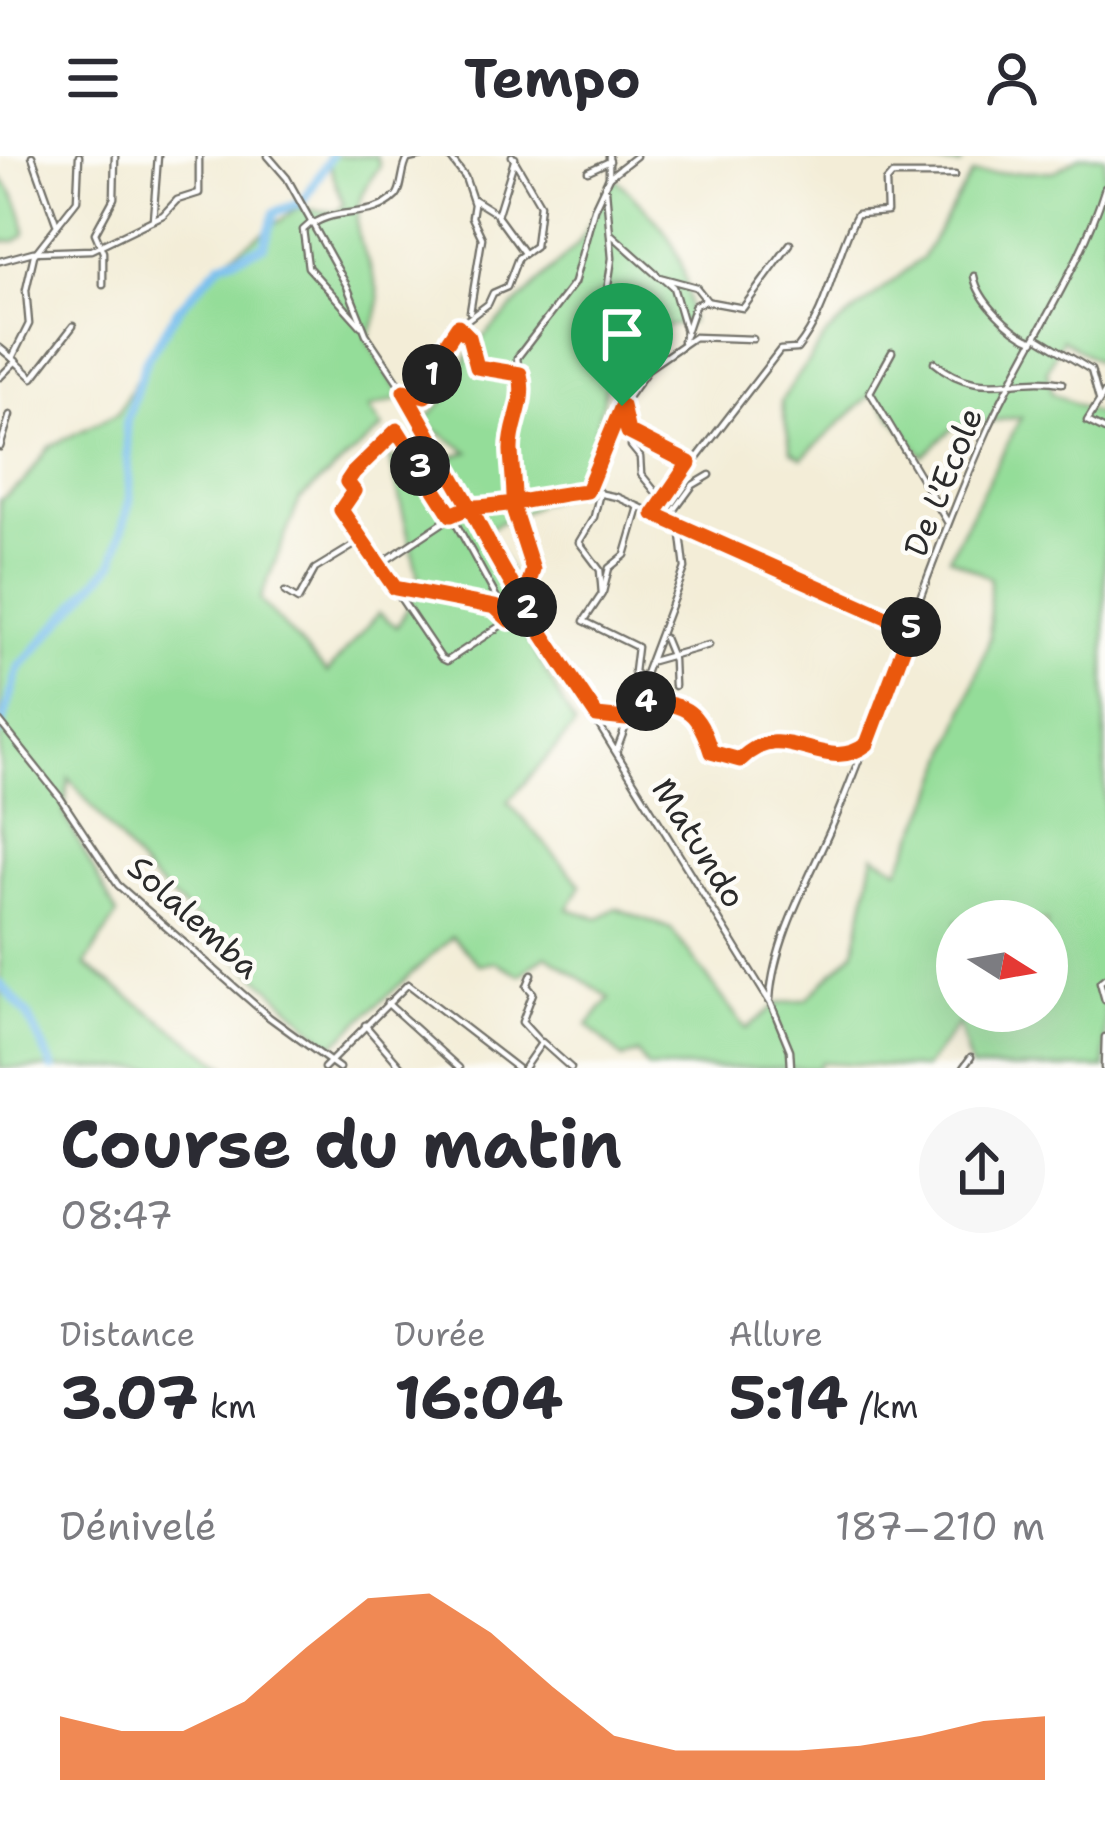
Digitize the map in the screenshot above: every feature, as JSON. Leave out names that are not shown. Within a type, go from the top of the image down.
[{"type":"street","points":[[32,156],[57,224]]},
{"type":"street","points":[[0,376],[14,359],[29,324],[26,290],[37,252],[77,200],[79,156]]},
{"type":"street","points":[[103,285],[96,229],[114,198],[115,156]]},
{"type":"street","points":[[153,220],[158,156]]},
{"type":"street","points":[[0,261],[26,253],[100,246],[127,228],[153,220],[177,200],[199,193],[199,156]]},
{"type":"street","points":[[268,156],[312,223],[364,328]]},
{"type":"street","points":[[364,328],[308,267],[303,230],[326,214],[371,213],[397,196],[408,159],[422,156]]},
{"type":"street","points":[[448,156],[460,167],[473,199],[472,218],[482,242],[470,312]]},
{"type":"street","points":[[460,167],[461,156]]},
{"type":"street","points":[[609,177],[636,156]]},
{"type":"street","points":[[497,214],[514,157]]},
{"type":"street","points":[[410,407],[425,396],[442,350],[458,326],[507,287],[524,253],[536,243],[540,204],[514,157]]},
{"type":"street","points":[[523,601],[533,570],[515,500],[511,446],[523,401],[520,348],[552,318],[574,283],[594,209],[609,177],[610,159]]},
{"type":"street","points":[[587,171],[610,159]]},
{"type":"street","points":[[654,514],[780,350],[797,349],[808,336],[824,308],[857,214],[887,212],[889,178],[955,175]]},
{"type":"street","points":[[606,185],[612,258],[604,311],[628,432],[689,463]]},
{"type":"street","name":"De L'Ecole","points":[[771,1004],[778,955],[867,744],[948,523],[1007,388],[1036,339],[1105,188]]},
{"type":"street","points":[[473,199],[497,214],[524,253]]},
{"type":"street","points":[[609,232],[673,287],[686,331]]},
{"type":"street","points":[[26,253],[46,237]]},
{"type":"street","points":[[681,346],[692,307],[708,302],[742,308],[790,244]]},
{"type":"street","points":[[974,276],[981,294],[1014,330],[1091,370],[1099,399]]},
{"type":"street","points":[[664,279],[696,287],[708,302]]},
{"type":"street","points":[[0,348],[33,378],[74,326]]},
{"type":"street","points":[[458,326],[469,337],[477,367],[518,370]]},
{"type":"street","name":"Matundo","points":[[364,328],[523,601],[597,716],[643,802],[771,1004],[791,1068]]},
{"type":"street","points":[[587,491],[622,406],[649,368],[700,336],[753,339]]},
{"type":"street","points":[[892,352],[870,392],[948,523]]},
{"type":"street","points":[[934,362],[964,380],[1007,388],[1034,379],[1062,383]]},
{"type":"street","points":[[404,391],[425,396]]},
{"type":"street","points":[[1105,392],[1088,422],[1105,430]]},
{"type":"street","points":[[0,447],[10,415]]},
{"type":"street","points":[[509,620],[397,430],[347,482],[354,491],[341,510],[433,650],[447,661],[528,609]]},
{"type":"street","points":[[631,446],[640,457],[641,474],[662,500]]},
{"type":"street","points":[[668,519],[693,485],[710,475]]},
{"type":"street","points":[[600,492],[593,519],[579,542],[592,566],[600,570],[602,594]]},
{"type":"street","points":[[379,565],[469,506],[600,492],[886,617],[913,622]]},
{"type":"street","points":[[477,518],[482,507]]},
{"type":"street","points":[[640,507],[625,555],[610,568],[602,594],[584,620],[638,647],[634,672],[643,679]]},
{"type":"street","points":[[617,750],[687,560],[680,525]]},
{"type":"street","points":[[285,592],[298,600],[315,569],[361,541]]},
{"type":"street","points":[[395,588],[503,610]]},
{"type":"street","points":[[663,632],[674,686]]},
{"type":"street","points":[[652,661],[709,645]]},
{"type":"street","points":[[634,698],[692,709],[711,752],[740,760],[753,746],[781,740],[832,757],[853,754],[867,744]]},
{"type":"street","points":[[597,716],[626,719]]},
{"type":"street","name":"Solalemba","points":[[3,723],[106,873],[269,1018],[339,1068]]},
{"type":"street","points":[[532,974],[526,986],[533,993],[521,1022],[571,1068]]},
{"type":"street","points":[[1105,978],[1100,982],[1105,1000]]},
{"type":"street","points":[[324,1068],[408,984],[521,1068],[541,1043]]},
{"type":"street","points":[[387,1003],[459,1068]]},
{"type":"street","points":[[365,1025],[402,1068]]},
{"type":"street","points":[[1103,1068],[1105,1037]]},
{"type":"street","points":[[963,1068],[971,1057]]},
{"type":"green space","points":[[326,156],[376,156],[380,166],[363,195],[357,218],[378,293],[377,314],[367,340],[399,391],[398,399],[369,408],[383,428],[300,499],[260,600],[327,673],[379,613],[397,627],[420,585],[390,458],[425,464],[469,452],[423,422],[449,396],[472,348],[579,243],[615,178],[671,241],[684,276],[690,323],[618,333],[584,483],[487,529],[522,597],[521,626],[575,726],[508,802],[581,885],[568,909],[599,918],[616,908],[671,929],[746,1029],[778,1004],[807,999],[855,950],[874,855],[899,869],[934,795],[990,638],[990,578],[949,557],[1021,417],[954,427],[923,456],[873,393],[802,458],[791,451],[781,401],[828,333],[922,258],[972,174],[1055,171],[1081,156],[1105,156],[1105,366],[1062,339],[1047,371],[1052,393],[1105,418],[1105,1068],[971,1068],[960,1032],[1068,1032],[1068,900],[936,900],[936,1032],[952,1032],[925,1068],[821,1062],[818,1068],[648,1068],[638,1053],[623,1059],[588,1025],[610,998],[546,955],[520,975],[496,962],[480,965],[452,937],[332,1046],[147,874],[69,778],[64,814],[117,915],[85,965],[228,1068],[0,1068],[0,500],[23,483],[50,446],[118,413],[156,343],[213,268],[298,208],[336,212],[344,205]]},
{"type":"green space","points":[[875,156],[961,156],[961,165],[874,160]]},
{"type":"green space","points":[[0,177],[23,218],[25,234],[16,241],[0,241]]},
{"type":"waterway","points":[[0,732],[19,668],[114,562],[130,499],[126,422],[146,360],[180,307],[221,263],[264,246],[275,212],[303,202],[331,156]]},
{"type":"waterway","points":[[0,984],[27,1014],[53,1068]]},
{"type":"route","points":[[622,406],[587,491],[515,500],[482,507],[470,507],[407,404],[404,391],[425,396],[442,350],[458,326],[466,330],[477,367],[506,373],[518,370],[520,374],[522,414],[511,446],[517,478],[517,485],[515,500],[514,514],[533,576],[523,601],[528,609],[509,620],[495,607],[438,600],[395,588],[341,510],[353,496],[347,482],[353,473],[397,430],[451,515],[470,507],[488,545],[517,590],[523,601],[528,609],[536,622],[547,641],[597,716],[626,719],[634,698],[686,707],[698,717],[711,752],[740,760],[753,746],[762,748],[781,740],[832,757],[859,751],[867,744],[913,622],[886,617],[654,514],[689,463],[628,432],[622,406]]}]
